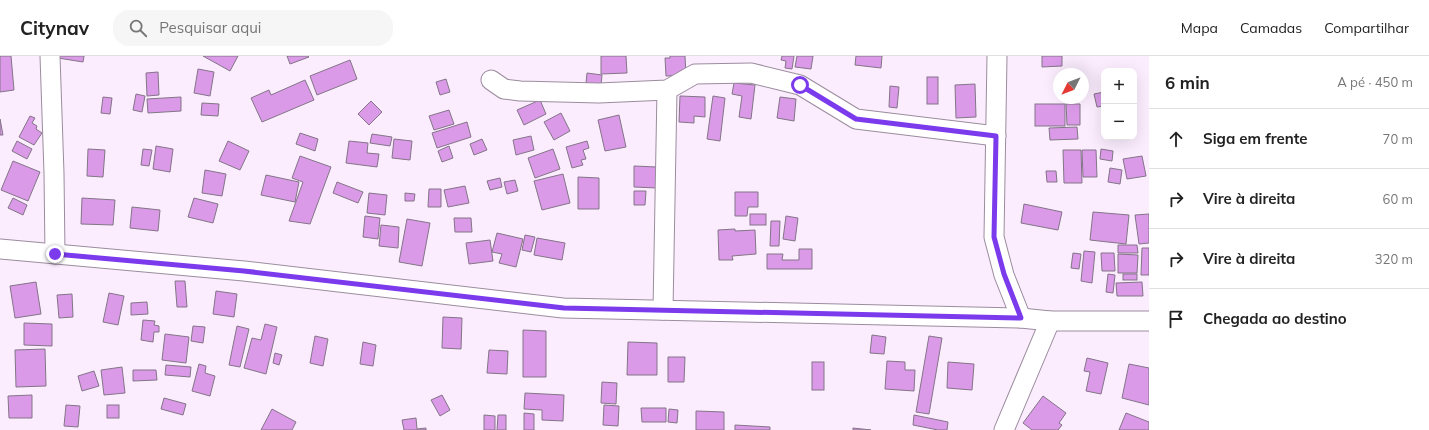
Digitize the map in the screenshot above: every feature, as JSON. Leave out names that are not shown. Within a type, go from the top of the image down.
[{"type":"street","points":[[50,56],[55,254]]},
{"type":"street","points":[[997,56],[994,237],[1004,274],[1021,318]]},
{"type":"street","points":[[491,80],[504,89],[520,91],[600,93],[667,90],[695,74],[751,73],[800,85],[856,119],[996,136]]},
{"type":"street","points":[[663,310],[667,90]]},
{"type":"street","points":[[0,249],[244,271],[564,308],[1021,318],[1050,321],[1149,321]]},
{"type":"street","points":[[1004,430],[1050,321]]},
{"type":"building","points":[[0,56],[11,56],[14,90],[0,92]]},
{"type":"building","points":[[58,56],[84,56],[83,62],[58,58]]},
{"type":"building","points":[[203,56],[238,56],[230,71]]},
{"type":"building","points":[[287,56],[308,56],[309,57],[290,64]]},
{"type":"building","points":[[601,56],[626,56],[627,73],[601,74]]},
{"type":"building","points":[[670,56],[685,56],[686,75],[666,76],[665,58],[670,58]]},
{"type":"building","points":[[782,56],[794,56],[792,69],[785,68],[786,61],[781,60]]},
{"type":"building","points":[[797,56],[813,56],[811,69],[795,67]]},
{"type":"building","points":[[856,56],[882,56],[881,68],[855,65]]},
{"type":"building","points":[[1042,56],[1062,56],[1062,66],[1042,67]]},
{"type":"building","points":[[350,60],[357,79],[317,95],[310,76]]},
{"type":"building","points":[[198,69],[214,72],[210,96],[194,93]]},
{"type":"building","points":[[158,72],[159,95],[147,96],[146,73]]},
{"type":"building","points":[[587,73],[602,75],[601,85],[586,83]]},
{"type":"building","points":[[927,77],[938,77],[938,104],[927,104]]},
{"type":"building","points":[[446,79],[450,92],[440,95],[436,82]]},
{"type":"building","points":[[305,80],[314,100],[262,122],[251,98],[269,90],[271,95]]},
{"type":"building","points":[[734,83],[755,85],[751,119],[739,117],[742,96],[732,94]]},
{"type":"building","points":[[975,84],[976,117],[956,118],[955,85]]},
{"type":"building","points":[[890,86],[899,87],[897,108],[889,107]]},
{"type":"building","points":[[1101,93],[1101,106],[1097,107],[1094,94]]},
{"type":"building","points":[[136,94],[145,96],[142,112],[133,110]]},
{"type":"building","points":[[680,96],[705,97],[705,117],[694,116],[694,123],[679,122]]},
{"type":"building","points":[[713,96],[725,98],[720,141],[707,139]]},
{"type":"building","points":[[103,97],[112,98],[110,114],[101,113]]},
{"type":"building","points":[[181,97],[181,111],[148,113],[147,99]]},
{"type":"building","points":[[780,97],[796,99],[794,121],[777,118]]},
{"type":"building","points":[[540,100],[546,114],[524,125],[517,110]]},
{"type":"building","points":[[371,101],[382,112],[369,125],[358,114]]},
{"type":"building","points":[[202,103],[219,104],[218,116],[201,115]]},
{"type":"building","points":[[1035,104],[1065,104],[1065,126],[1035,126]]},
{"type":"building","points":[[1066,104],[1080,104],[1080,125],[1067,125]]},
{"type":"building","points":[[449,110],[454,124],[434,130],[429,116]]},
{"type":"building","points":[[561,113],[570,131],[554,140],[544,122]]},
{"type":"building","points":[[619,115],[626,147],[605,151],[598,120]]},
{"type":"building","points":[[30,116],[35,118],[32,123],[37,126],[36,129],[42,133],[34,145],[19,137]]},
{"type":"building","points":[[0,119],[3,135],[0,135]]},
{"type":"building","points":[[467,122],[471,137],[437,148],[432,133]]},
{"type":"building","points":[[1077,127],[1078,139],[1050,140],[1049,128]]},
{"type":"building","points":[[300,133],[318,139],[315,151],[296,144]]},
{"type":"building","points":[[372,134],[392,137],[390,146],[370,143]]},
{"type":"building","points":[[531,136],[534,150],[516,155],[513,140]]},
{"type":"building","points":[[394,139],[412,141],[410,160],[392,158]]},
{"type":"building","points":[[482,139],[487,150],[474,155],[470,144]]},
{"type":"building","points":[[17,141],[32,149],[27,159],[12,151]]},
{"type":"building","points":[[228,141],[249,151],[240,170],[219,161]]},
{"type":"building","points":[[349,141],[368,143],[367,153],[379,154],[377,167],[346,163]]},
{"type":"building","points":[[587,141],[589,148],[583,150],[586,159],[581,160],[583,165],[572,168],[566,147]]},
{"type":"building","points":[[156,146],[173,149],[170,172],[153,169]]},
{"type":"building","points":[[449,146],[453,158],[442,162],[438,151]]},
{"type":"building","points":[[88,149],[105,150],[103,177],[87,176]]},
{"type":"building","points":[[143,149],[152,150],[149,166],[141,165]]},
{"type":"building","points":[[553,149],[560,169],[535,178],[528,158]]},
{"type":"building","points":[[1101,149],[1113,151],[1112,161],[1100,159]]},
{"type":"building","points":[[1063,150],[1081,150],[1082,183],[1064,183]]},
{"type":"building","points":[[1082,150],[1096,150],[1097,177],[1083,177]]},
{"type":"building","points":[[300,156],[331,167],[310,224],[289,221],[303,182],[292,178]]},
{"type":"building","points":[[1142,156],[1146,176],[1127,179],[1123,159]]},
{"type":"building","points":[[13,161],[40,172],[28,201],[1,190]]},
{"type":"building","points":[[634,166],[657,167],[657,188],[634,187]]},
{"type":"building","points":[[1110,168],[1122,170],[1120,184],[1108,182]]},
{"type":"building","points":[[205,170],[226,174],[222,196],[202,193]]},
{"type":"building","points":[[1046,171],[1056,171],[1057,182],[1047,182]]},
{"type":"building","points":[[563,174],[570,203],[542,210],[534,181]]},
{"type":"building","points":[[266,175],[299,182],[295,202],[261,195]]},
{"type":"building","points":[[578,177],[599,178],[599,209],[578,209]]},
{"type":"building","points":[[500,178],[502,187],[490,190],[487,181]]},
{"type":"building","points":[[515,180],[518,191],[507,194],[504,182]]},
{"type":"building","points":[[337,182],[363,192],[358,203],[333,193]]},
{"type":"building","points":[[465,186],[469,203],[448,207],[444,190]]},
{"type":"building","points":[[429,189],[441,189],[441,207],[428,207]]},
{"type":"building","points":[[634,191],[646,191],[645,205],[634,205]]},
{"type":"building","points":[[735,192],[758,192],[758,207],[748,207],[747,216],[735,216]]},
{"type":"building","points":[[369,193],[387,195],[385,215],[367,213]]},
{"type":"building","points":[[405,193],[415,194],[414,201],[405,201]]},
{"type":"building","points":[[13,198],[27,205],[23,215],[8,208]]},
{"type":"building","points":[[82,198],[115,200],[113,225],[81,224]]},
{"type":"building","points":[[194,198],[218,204],[213,223],[188,217]]},
{"type":"building","points":[[1024,204],[1062,212],[1058,230],[1021,223]]},
{"type":"building","points":[[132,207],[160,210],[158,231],[130,228]]},
{"type":"building","points":[[1093,212],[1129,215],[1126,244],[1090,240]]},
{"type":"building","points":[[750,214],[766,214],[766,225],[750,225]]},
{"type":"building","points":[[1149,214],[1149,243],[1139,244],[1135,215]]},
{"type":"building","points":[[365,216],[380,218],[378,239],[363,237]]},
{"type":"building","points":[[786,216],[798,218],[795,241],[783,239]]},
{"type":"building","points":[[454,218],[471,218],[472,232],[455,232]]},
{"type":"building","points":[[407,219],[430,223],[422,266],[399,262]]},
{"type":"building","points":[[771,221],[780,221],[779,246],[770,246]]},
{"type":"building","points":[[381,225],[399,227],[398,248],[379,246]]},
{"type":"building","points":[[735,229],[735,231],[755,230],[756,254],[732,256],[733,260],[719,260],[718,230]]},
{"type":"building","points":[[497,233],[523,239],[516,267],[499,263],[502,254],[492,252]]},
{"type":"building","points":[[525,235],[535,237],[531,252],[522,250]]},
{"type":"building","points":[[537,238],[565,243],[562,260],[534,255]]},
{"type":"building","points":[[490,240],[493,261],[469,264],[466,243]]},
{"type":"building","points":[[1118,245],[1137,245],[1138,253],[1118,253]]},
{"type":"building","points":[[1142,248],[1149,248],[1149,275],[1141,275]]},
{"type":"building","points":[[799,249],[812,249],[812,269],[767,269],[767,254],[783,254],[782,260],[799,260]]},
{"type":"building","points":[[1084,251],[1095,252],[1092,283],[1081,281]]},
{"type":"building","points":[[1073,253],[1081,254],[1079,269],[1071,268]]},
{"type":"building","points":[[1101,253],[1114,253],[1115,271],[1102,271]]},
{"type":"building","points":[[1118,254],[1138,255],[1137,273],[1118,273]]},
{"type":"building","points":[[1108,274],[1115,275],[1113,293],[1106,292]]},
{"type":"building","points":[[1123,274],[1137,274],[1137,280],[1123,280]]},
{"type":"building","points":[[175,281],[185,281],[187,307],[177,307]]},
{"type":"building","points":[[36,282],[41,314],[15,318],[10,286]]},
{"type":"building","points":[[1142,282],[1143,296],[1117,296],[1116,283]]},
{"type":"building","points":[[216,291],[237,294],[234,317],[213,314]]},
{"type":"building","points":[[109,293],[124,296],[118,325],[103,322]]},
{"type":"building","points":[[72,294],[73,317],[59,318],[57,295]]},
{"type":"building","points":[[147,302],[148,314],[131,315],[131,303]]},
{"type":"building","points":[[443,317],[462,318],[461,349],[442,348]]},
{"type":"building","points":[[143,320],[155,321],[154,325],[159,326],[159,332],[154,332],[153,342],[141,340]]},
{"type":"building","points":[[24,323],[52,324],[52,346],[24,345]]},
{"type":"building","points":[[265,324],[277,327],[266,374],[244,368],[252,338],[261,340]]},
{"type":"building","points":[[193,326],[205,327],[203,343],[191,341]]},
{"type":"building","points":[[237,326],[249,329],[240,367],[229,365]]},
{"type":"building","points":[[523,330],[546,331],[546,377],[523,377]]},
{"type":"building","points":[[165,334],[189,337],[186,363],[162,360]]},
{"type":"building","points":[[872,335],[886,337],[884,354],[870,353]]},
{"type":"building","points":[[315,336],[328,339],[323,366],[310,363]]},
{"type":"building","points":[[929,336],[942,338],[929,414],[916,412]]},
{"type":"building","points":[[363,342],[376,345],[373,366],[360,364]]},
{"type":"building","points":[[628,342],[657,343],[657,375],[627,375]]},
{"type":"building","points":[[45,349],[46,386],[16,387],[15,350]]},
{"type":"building","points":[[489,350],[508,351],[507,374],[487,373]]},
{"type":"building","points":[[275,353],[282,355],[279,365],[273,363]]},
{"type":"building","points":[[668,357],[685,357],[684,382],[668,382]]},
{"type":"building","points":[[1087,358],[1108,363],[1101,394],[1086,391],[1090,372],[1084,371]]},
{"type":"building","points":[[887,361],[905,362],[905,370],[915,370],[914,391],[885,389]]},
{"type":"building","points":[[812,362],[824,362],[824,390],[812,390]]},
{"type":"building","points":[[948,362],[974,364],[972,390],[947,388]]},
{"type":"building","points":[[199,364],[206,366],[205,373],[215,376],[210,396],[192,391]]},
{"type":"building","points":[[1129,364],[1149,368],[1149,405],[1122,398]]},
{"type":"building","points":[[166,365],[191,367],[190,377],[165,375]]},
{"type":"building","points":[[122,367],[125,393],[104,395],[101,370]]},
{"type":"building","points":[[133,370],[156,370],[157,380],[133,381]]},
{"type":"building","points":[[94,371],[99,386],[82,391],[78,376]]},
{"type":"building","points":[[602,382],[617,383],[616,404],[601,403]]},
{"type":"building","points":[[525,393],[564,395],[563,421],[542,420],[542,410],[524,409]]},
{"type":"building","points":[[32,395],[32,418],[9,418],[8,396]]},
{"type":"building","points":[[442,395],[450,410],[440,416],[431,400]]},
{"type":"building","points":[[1043,396],[1066,413],[1059,423],[1062,425],[1058,430],[1032,430],[1023,423]]},
{"type":"building","points":[[164,398],[186,404],[183,415],[161,409]]},
{"type":"building","points":[[66,405],[80,406],[78,427],[64,426]]},
{"type":"building","points":[[107,405],[119,405],[119,418],[107,418]]},
{"type":"building","points":[[604,405],[619,406],[618,426],[603,425]]},
{"type":"building","points":[[641,408],[666,408],[666,422],[642,422]]},
{"type":"building","points":[[272,409],[296,422],[292,430],[261,430]]},
{"type":"building","points":[[669,409],[678,410],[677,423],[668,422]]},
{"type":"building","points":[[696,411],[724,412],[724,430],[696,430]]},
{"type":"building","points":[[524,413],[534,414],[534,430],[524,430]]},
{"type":"building","points":[[1126,413],[1149,422],[1149,430],[1119,430]]},
{"type":"building","points":[[484,415],[495,416],[495,430],[484,430]]},
{"type":"building","points":[[498,415],[506,415],[506,430],[497,430]]},
{"type":"building","points":[[914,415],[948,422],[947,430],[938,430],[913,425]]},
{"type":"building","points":[[416,418],[417,429],[426,428],[426,430],[404,430],[402,420]]},
{"type":"building","points":[[735,425],[770,427],[770,430],[735,430]]},
{"type":"building","points":[[853,428],[871,430],[853,430]]},
{"type":"route","points":[[55,254],[244,271],[564,308],[1021,318],[1004,274],[994,237],[996,136],[856,119],[800,85]]}]
